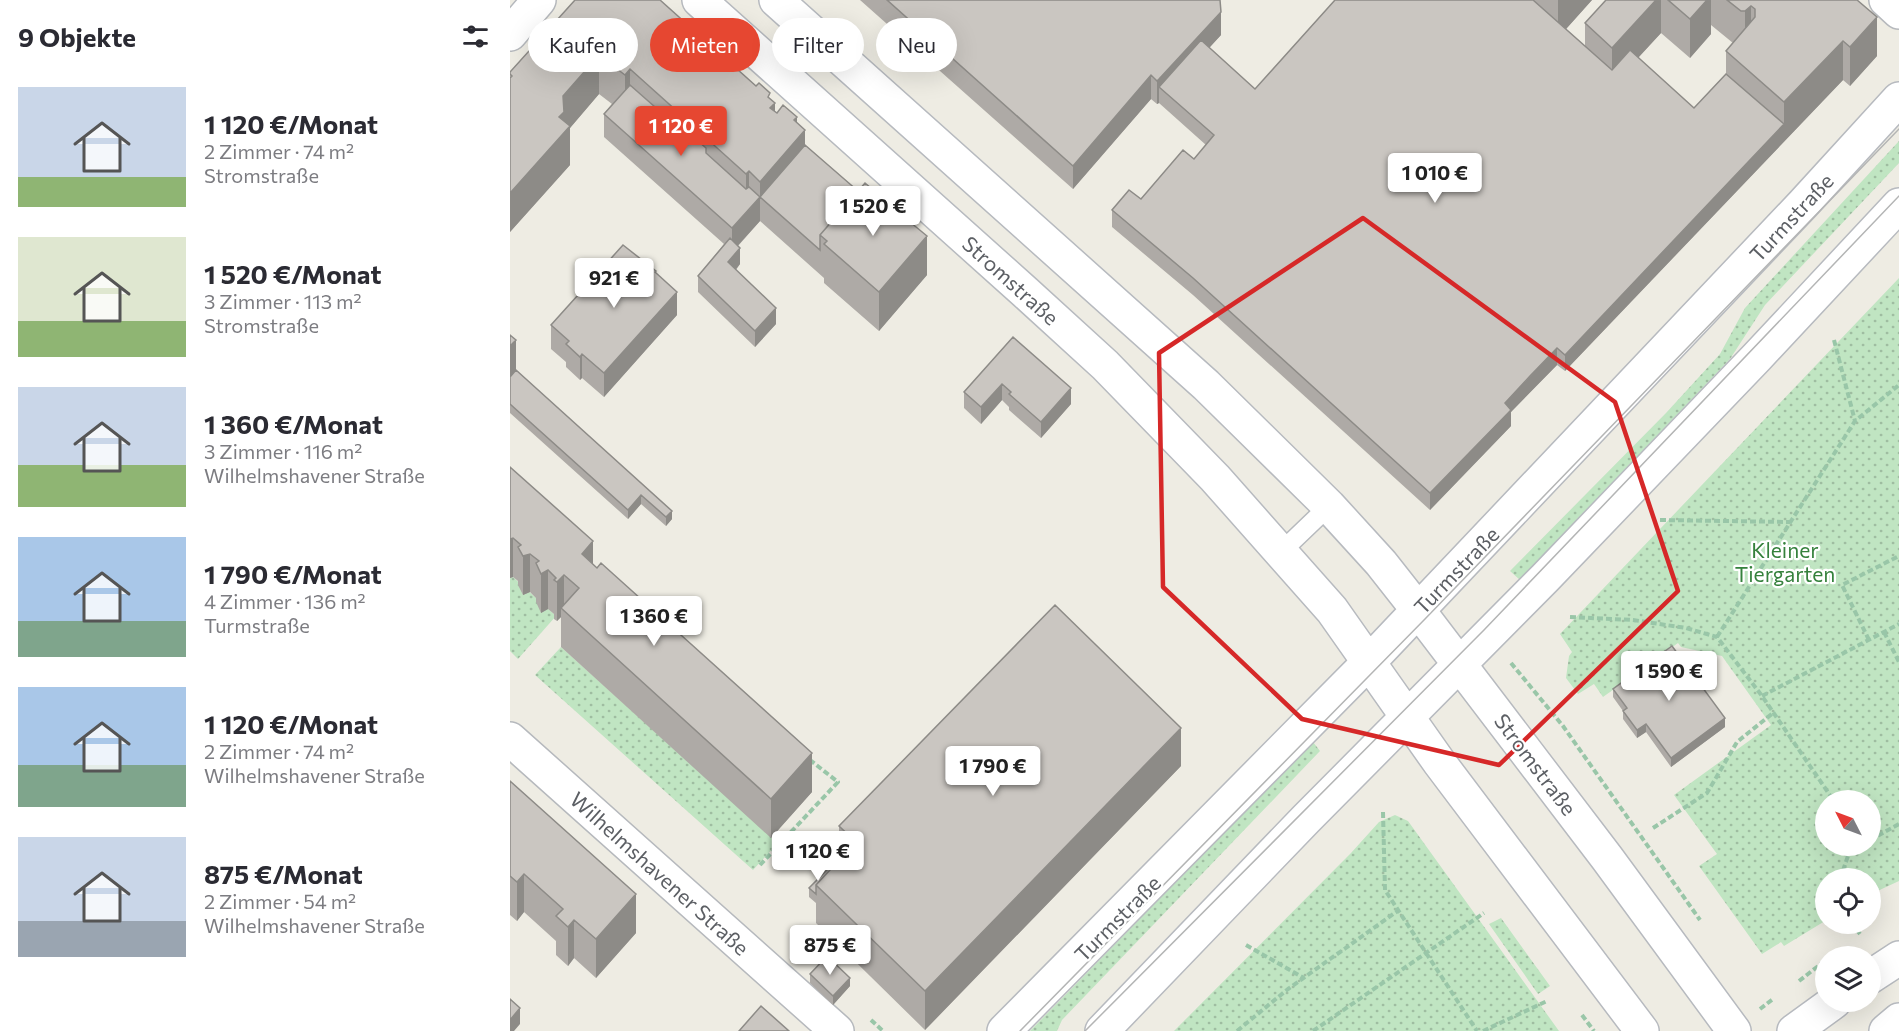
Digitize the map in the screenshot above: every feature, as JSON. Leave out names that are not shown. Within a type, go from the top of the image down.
[{"type":"main road","points":[[510,34],[540,0]]},
{"type":"main road","name":"Stromstraße","points":[[699,0],[1105,365],[1215,478],[1332,610],[1407,717],[1642,1031]]},
{"type":"main road","name":"Stromstraße","points":[[776,0],[1206,385],[1329,506],[1381,563],[1460,664],[1607,858],[1733,1030]]},
{"type":"main road","points":[[1886,0],[1899,12]]},
{"type":"main road","name":"Turmstraße","points":[[1004,1031],[1368,663],[1795,213],[1899,99]]},
{"type":"main road","points":[[1101,1031],[1749,366],[1899,205]]},
{"type":"main road","name":"Wilhelmshavener Straße","points":[[510,739],[837,1031]]},
{"type":"main road","points":[[1881,969],[1899,958]]},
{"type":"main road","points":[[1794,1031],[1820,1012]]},
{"type":"main road","points":[[1886,1031],[1899,1020]]},
{"type":"lane","points":[[1281,552],[1329,506]]},
{"type":"path","points":[[1834,340],[1855,422]]},
{"type":"path","points":[[1717,637],[1855,422],[1899,385]]},
{"type":"path","points":[[1660,520],[1791,522]]},
{"type":"path","points":[[1869,640],[1842,585],[1899,556]]},
{"type":"path","points":[[1570,617],[1633,620],[1686,628],[1717,637],[1762,696],[1826,790]]},
{"type":"path","points":[[1762,696],[1899,624]]},
{"type":"path","points":[[1884,632],[1899,662]]},
{"type":"path","points":[[1532,688],[1563,726],[1706,929]]},
{"type":"path","points":[[1653,828],[1707,793],[1737,742],[1773,713]]},
{"type":"path","points":[[760,865],[838,782],[804,755]]},
{"type":"path","points":[[1383,812],[1385,890],[1477,1031]]},
{"type":"path","points":[[1881,834],[1899,824]]},
{"type":"path","points":[[1237,1031],[1304,978],[1399,910]]},
{"type":"path","points":[[1313,1031],[1484,914]]},
{"type":"path","points":[[1246,945],[1304,978]]},
{"type":"path","points":[[1794,984],[1815,968]]},
{"type":"path","points":[[1733,1030],[1778,996]]},
{"type":"path","points":[[1483,1031],[1547,1002]]},
{"type":"highlighted area","points":[[1363,218],[1615,402],[1678,591],[1499,765],[1302,719],[1163,587],[1159,353]]},
{"type":"green space","points":[[1899,141],[1899,163],[1765,305],[1730,359],[1520,580],[1510,571],[1666,413],[1720,354],[1745,308]]},
{"type":"green space","name":"Kleiner Tiergarten","points":[[1899,278],[1899,881],[1881,889],[1881,868],[1815,868],[1815,927],[1784,946],[1781,942],[1762,954],[1699,866],[1717,854],[1674,795],[1771,725],[1722,656],[1681,647],[1678,643],[1603,697],[1594,684],[1578,694],[1566,678],[1569,656],[1572,652],[1560,634]]},
{"type":"green space","points":[[513,577],[556,616],[518,659],[510,651],[510,578]]},
{"type":"green space","points":[[561,647],[778,843],[753,870],[535,675]]},
{"type":"green space","points":[[1313,742],[1320,751],[1062,1020],[1057,1031],[1030,1031]]},
{"type":"green space","points":[[1395,815],[1408,821],[1559,1031],[1174,1031],[1379,822]]},
{"type":"green space","points":[[1501,918],[1550,986],[1538,994],[1489,924]]},
{"type":"building","points":[[575,0],[660,0],[680,18],[650,18],[650,72],[740,72],[756,86],[759,83],[770,93],[768,97],[775,103],[770,108],[777,113],[783,105],[797,117],[794,120],[805,130],[760,182],[749,171],[746,174],[706,138],[708,135],[699,126],[697,129],[633,72],[638,72],[638,18],[559,18]]},
{"type":"building","points":[[887,0],[1220,0],[1221,12],[1157,81],[1151,75],[1073,166],[957,62],[957,18],[907,18]]},
{"type":"building","points":[[1335,0],[1533,0],[1612,70],[1630,50],[1694,108],[1726,74],[1784,124],[1565,355],[1557,348],[1530,376],[1505,403],[1511,410],[1430,493],[1193,278],[1112,210],[1129,190],[1141,199],[1183,150],[1194,159],[1214,135],[1159,87],[1201,40],[1255,89]]},
{"type":"building","points":[[1606,0],[1656,0],[1612,48],[1585,23]]},
{"type":"building","points":[[1668,0],[1707,0],[1690,19]]},
{"type":"building","points":[[1727,0],[1857,0],[1877,17],[1850,47],[1843,41],[1784,102],[1726,51],[1755,17],[1755,9],[1751,6],[1741,11]]},
{"type":"building","points":[[528,52],[528,72],[584,72],[563,96],[564,112],[559,117],[570,126],[510,193],[510,78],[512,76],[510,72]]},
{"type":"building","points":[[630,85],[697,144],[699,142],[706,148],[706,153],[746,189],[749,187],[760,197],[732,228],[604,114]]},
{"type":"building","points":[[805,145],[858,191],[820,235],[820,250],[760,197]]},
{"type":"building","points":[[865,183],[884,199],[886,196],[907,214],[904,217],[927,236],[879,292],[824,244],[827,241],[820,235]]},
{"type":"building","points":[[730,238],[740,248],[728,262],[776,308],[755,331],[698,276]]},
{"type":"building","points":[[623,245],[656,271],[677,292],[604,373],[582,354],[580,357],[566,344],[569,341],[551,325]]},
{"type":"building","points":[[510,335],[516,340],[510,346]]},
{"type":"building","points":[[1013,337],[1071,388],[1041,422],[1009,394],[1011,392],[1002,384],[981,407],[964,392]]},
{"type":"building","points":[[516,370],[672,511],[666,517],[641,495],[628,510],[510,404],[510,377]]},
{"type":"building","points":[[510,467],[593,541],[582,554],[597,568],[601,563],[812,753],[771,799],[561,608],[579,588],[564,575],[557,582],[548,570],[541,574],[536,563],[539,561],[530,554],[523,556],[518,547],[521,545],[513,538],[510,539]]},
{"type":"building","points":[[1055,605],[1181,728],[925,991],[816,885],[856,842],[839,826]]},
{"type":"building","points":[[1672,646],[1725,718],[1671,758],[1646,724],[1637,730],[1623,711],[1627,708],[1613,689]]},
{"type":"building","points":[[510,781],[636,894],[596,939],[574,920],[568,927],[556,916],[563,909],[524,874],[517,882],[510,876]]},
{"type":"building","points":[[828,869],[830,870],[816,885],[816,894],[809,888]]},
{"type":"building","points":[[827,956],[850,978],[833,996],[810,974]]},
{"type":"building","points":[[510,999],[520,1008],[510,1020]]},
{"type":"building","points":[[761,1006],[789,1031],[739,1031]]},
{"type":"tram line","points":[[1020,1031],[1425,619],[1899,129]]},
{"type":"tram line","points":[[1085,1031],[1484,630],[1899,196]]}]
